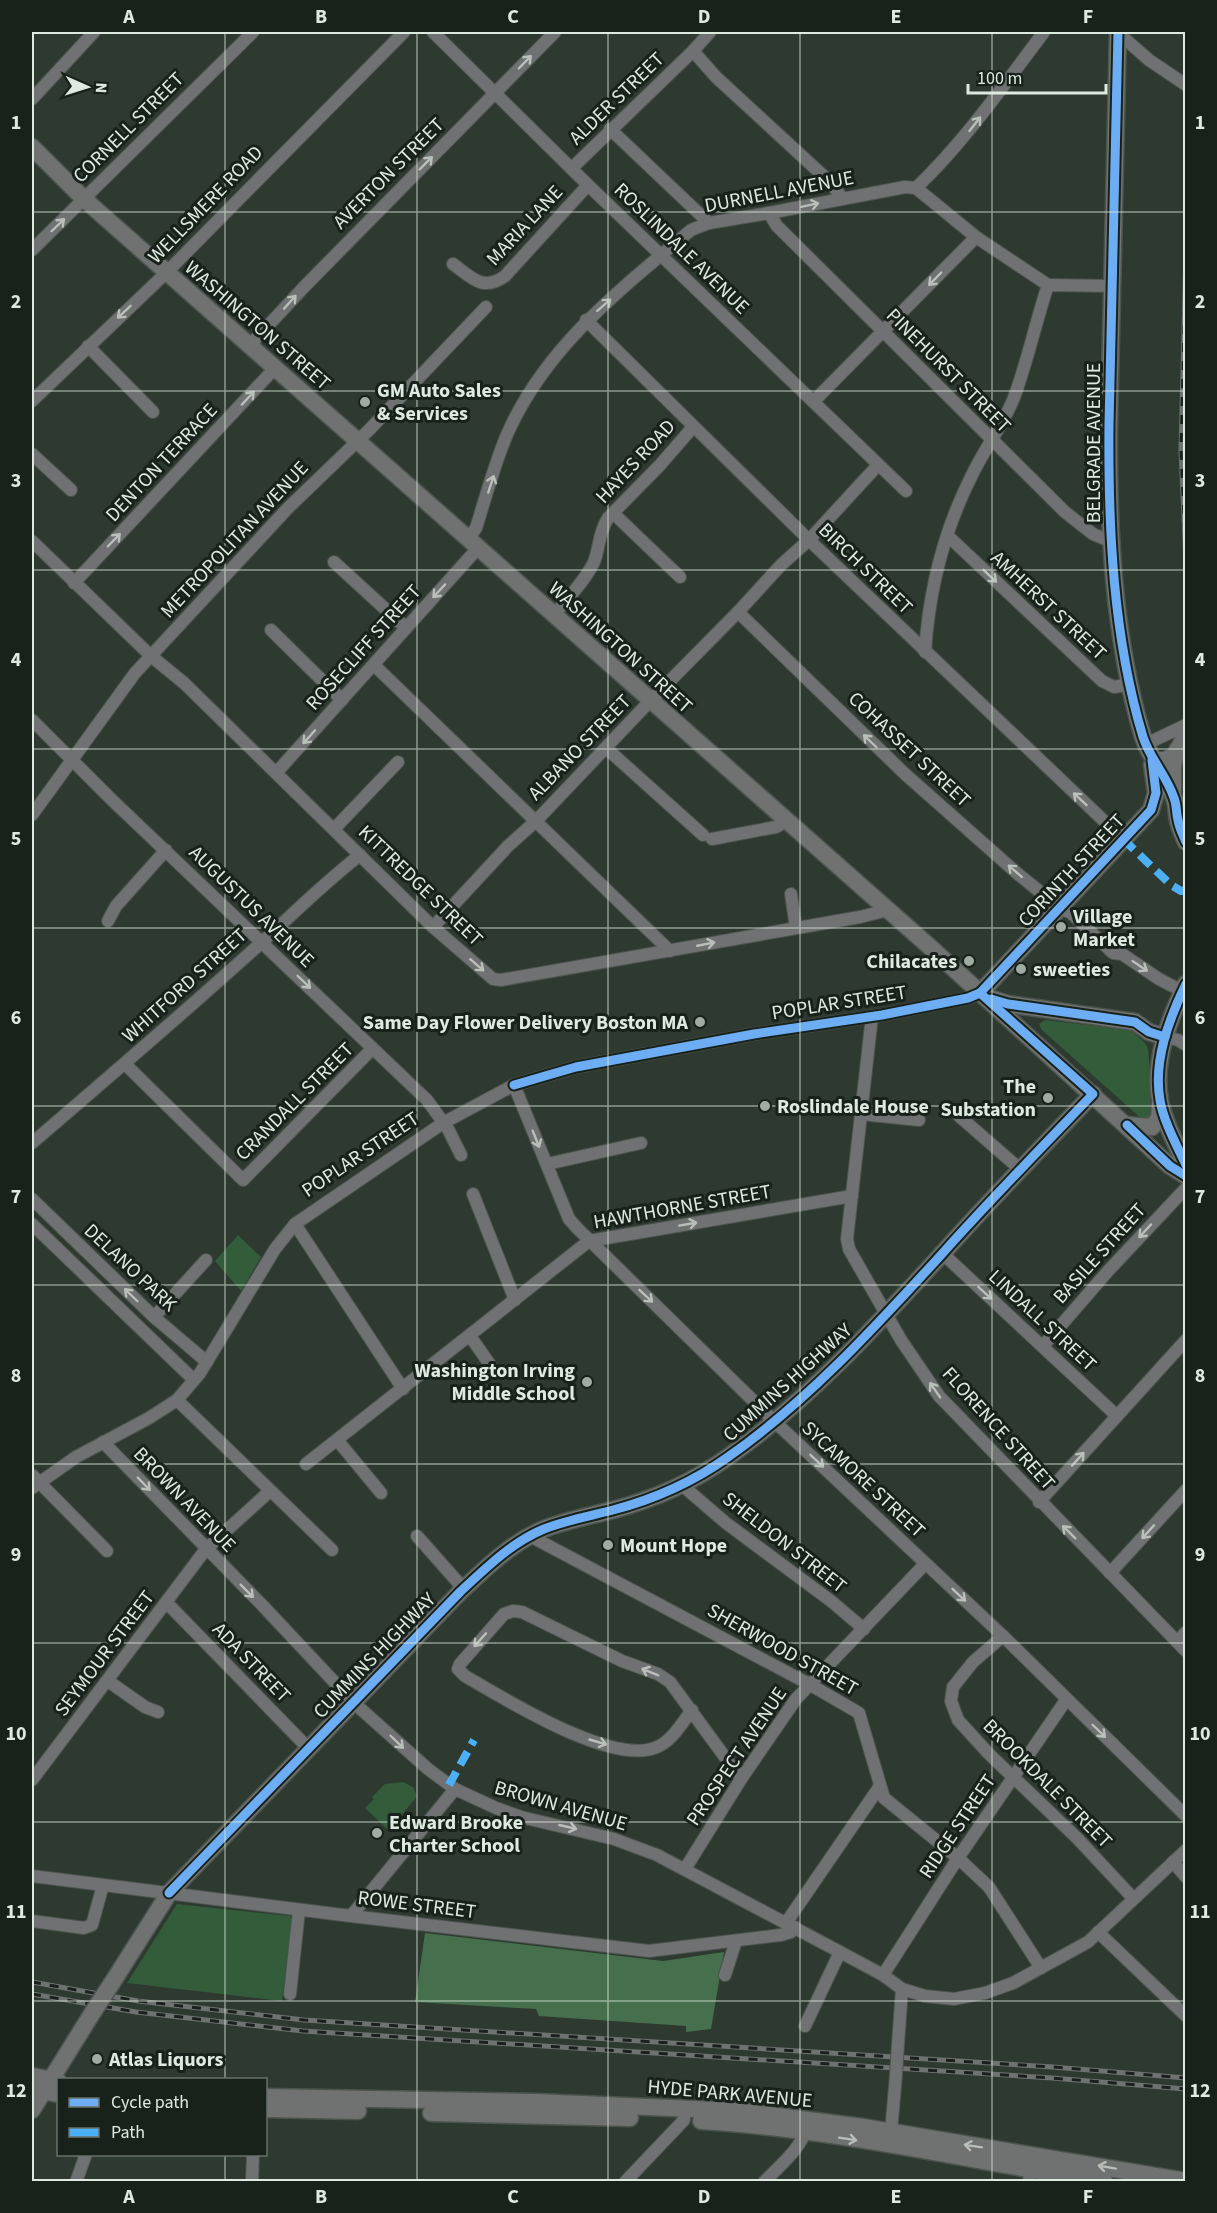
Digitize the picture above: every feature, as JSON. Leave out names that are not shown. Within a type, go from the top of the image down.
[{"type":"main road","name":"BELGRADE AVENUE","points":[[1118,32],[1109,454],[1112,542],[1121,628],[1131,684],[1149,751],[1174,797],[1178,822],[1185,842]]},
{"type":"main road","name":"WASHINGTON STREET","points":[[32,147],[84,199],[888,910],[1170,1166],[1185,1176]]},
{"type":"main road","points":[[1174,797],[1173,766],[1177,750]]},
{"type":"main road","name":"CORINTH STREET","points":[[980,993],[1151,810],[1155,803],[1156,790],[1149,751]]},
{"type":"main road","points":[[1151,810],[1158,807],[1165,808],[1173,813],[1178,822]]},
{"type":"main road","points":[[1127,1125],[1152,1127],[1159,1118],[1159,1067],[1165,1037],[1184,988]]},
{"type":"main road","points":[[980,993],[1008,1004],[1135,1022],[1149,1032],[1165,1037]]},
{"type":"main road","points":[[1036,1043],[1032,1032],[1032,1022],[1038,1015],[1053,1011]]},
{"type":"main road","name":"CUMMINS HIGHWAY","points":[[32,2110],[49,2087],[93,2012],[169,1893],[463,1588],[495,1559],[542,1530],[576,1518],[642,1501],[683,1486],[728,1458],[844,1359],[1093,1094]]},
{"type":"main road","points":[[1160,1102],[1185,1164]]},
{"type":"main road","points":[[32,2076],[49,2087]]},
{"type":"main road","name":"HYDE PARK AVENUE","points":[[267,2097],[536,2102],[684,2114],[738,2123],[806,2126],[1136,2177],[1185,2181]]},
{"type":"main road","name":"HYDE PARK AVENUE","points":[[267,2109],[684,2114]]},
{"type":"main road","name":"HYDE PARK AVENUE","points":[[890,2139],[1030,2175],[1105,2181]]},
{"type":"street","points":[[32,99],[94,32]]},
{"type":"street","name":"CORNELL STREET","points":[[32,250],[156,125],[253,32]]},
{"type":"street","name":"WELLSMERE ROAD","points":[[32,401],[167,272],[404,32]]},
{"type":"street","name":"ROSLINDALE AVENUE","points":[[433,32],[573,167],[588,185],[906,491]]},
{"type":"street","name":"AVERTON STREET","points":[[250,345],[304,286],[555,32]]},
{"type":"street","name":"ALDER STREET","points":[[573,167],[710,32]]},
{"type":"street","points":[[1044,32],[973,127],[916,188],[976,237],[1048,285],[1112,286]]},
{"type":"street","points":[[1118,32],[1149,60],[1185,85]]},
{"type":"street","points":[[693,51],[716,77],[830,182],[842,198]]},
{"type":"street","points":[[610,129],[708,223]]},
{"type":"street","name":"MARIA LANE","points":[[453,264],[480,282],[495,283],[506,276],[588,185]]},
{"type":"street","name":"DURNELL AVENUE","points":[[474,543],[476,528],[509,428],[560,348],[586,320],[692,230],[708,223],[905,187],[916,188]]},
{"type":"street","name":"PINEHURST STREET","points":[[769,213],[777,226],[1065,512],[1094,534],[1112,542]]},
{"type":"street","points":[[814,401],[976,237]]},
{"type":"street","points":[[925,652],[930,601],[948,536],[974,472],[1015,394],[1048,285]]},
{"type":"street","name":"METROPOLITAN AVENUE","points":[[32,815],[135,673],[288,508],[368,431],[486,307]]},
{"type":"street","name":"BIRCH STREET","points":[[586,320],[808,540],[1123,839]]},
{"type":"street","points":[[88,346],[153,412]]},
{"type":"street","name":"DENTON TERRACE","points":[[74,583],[275,368]]},
{"type":"street","name":"HAYES ROAD","points":[[554,615],[592,566],[602,527],[693,427]]},
{"type":"street","points":[[32,454],[71,490]]},
{"type":"street","name":"ALBANO STREET","points":[[433,927],[508,846],[536,821],[878,465]]},
{"type":"street","points":[[613,513],[680,577]]},
{"type":"street","name":"AMHERST STREET","points":[[948,536],[1106,684],[1114,687],[1131,684]]},
{"type":"street","name":"KITTREDGE STREET","points":[[32,542],[151,656],[184,683],[433,927],[492,978],[498,980],[670,951],[888,910]]},
{"type":"street","name":"ROSECLIFF STREET","points":[[276,773],[406,628],[474,543]]},
{"type":"street","points":[[334,562],[406,628]]},
{"type":"street","name":"COHASSET STREET","points":[[738,612],[905,774],[1060,908],[1071,913],[1113,953],[1122,954],[1159,979],[1184,988]]},
{"type":"street","points":[[271,630],[342,700]]},
{"type":"street","points":[[374,664],[670,951]]},
{"type":"street","name":"AUGUSTUS AVENUE","points":[[32,720],[112,800],[427,1100],[461,1155]]},
{"type":"street","points":[[1149,751],[1185,725]]},
{"type":"street","points":[[1149,751],[1168,757],[1177,750],[1185,730]]},
{"type":"street","points":[[606,748],[708,837],[776,826],[786,821]]},
{"type":"street","points":[[334,828],[398,762]]},
{"type":"street","points":[[108,921],[116,906],[166,850]]},
{"type":"street","name":"WHITFORD STREET","points":[[32,1143],[125,1064],[262,942],[303,902],[360,855]]},
{"type":"street","points":[[791,894],[796,928]]},
{"type":"street","name":"POPLAR STREET","points":[[34,1481],[149,1418],[177,1400],[207,1362],[275,1249],[295,1224],[443,1123],[514,1085],[576,1067],[754,1034],[872,1016],[968,998],[980,993]]},
{"type":"street","name":"FLORENCE STREET","points":[[872,1016],[847,1239],[849,1249],[901,1340],[939,1396],[1039,1502],[1181,1646]]},
{"type":"street","points":[[1165,1037],[1178,1040],[1185,1045]]},
{"type":"street","name":"CRANDALL STREET","points":[[125,1064],[243,1180],[372,1049]]},
{"type":"street","name":"SYCAMORE STREET","points":[[514,1085],[569,1219],[589,1241],[774,1421],[1003,1636],[1185,1816]]},
{"type":"street","points":[[861,1114],[919,1120]]},
{"type":"street","points":[[959,1116],[1021,1170]]},
{"type":"street","points":[[547,1164],[641,1143]]},
{"type":"street","name":"BASILE STREET","points":[[1043,1346],[1107,1271],[1185,1188]]},
{"type":"street","points":[[473,1194],[515,1300]]},
{"type":"street","name":"HAWTHORNE STREET","points":[[306,1464],[589,1241],[852,1196]]},
{"type":"street","name":"DELANO PARK","points":[[32,1199],[154,1317],[207,1362]]},
{"type":"street","name":"DELANO PARK","points":[[32,1224],[194,1380]]},
{"type":"street","points":[[295,1224],[403,1389]]},
{"type":"street","name":"LINDALL STREET","points":[[942,1254],[1117,1416]]},
{"type":"street","points":[[154,1317],[206,1260]]},
{"type":"street","points":[[470,1336],[491,1366]]},
{"type":"street","points":[[1039,1502],[1185,1340]]},
{"type":"street","points":[[177,1400],[332,1550]]},
{"type":"street","points":[[338,1441],[381,1493]]},
{"type":"street","name":"BROWN AVENUE","points":[[103,1442],[354,1703],[428,1769],[455,1789],[488,1805],[521,1817],[614,1839],[657,1855],[883,1975],[902,1989]]},
{"type":"street","points":[[34,1481],[106,1551]]},
{"type":"street","name":"SHELDON STREET","points":[[683,1486],[726,1523],[831,1601],[864,1629]]},
{"type":"street","points":[[1110,1574],[1185,1490]]},
{"type":"street","name":"SEYMOUR STREET","points":[[32,1780],[206,1549],[270,1491]]},
{"type":"street","points":[[417,1536],[463,1588]]},
{"type":"street","name":"SHERWOOD STREET","points":[[530,1536],[809,1684],[859,1713],[884,1798],[958,1858],[994,1893],[1041,1968]]},
{"type":"street","name":"PROSPECT AVENUE","points":[[685,1869],[741,1779],[809,1684],[925,1564]]},
{"type":"street","name":"ADA STREET","points":[[167,1603],[309,1749]]},
{"type":"street","points":[[692,1710],[673,1735],[658,1747],[644,1750],[623,1749],[583,1738],[530,1714],[465,1676],[459,1669],[460,1664],[504,1614],[513,1611],[522,1612],[622,1661],[658,1674],[670,1682],[692,1710],[741,1779]]},
{"type":"street","points":[[1181,1646],[1185,1632]]},
{"type":"street","name":"BROOKDALE STREET","points":[[1003,1636],[958,1678],[953,1687],[951,1701],[958,1720],[989,1755],[1077,1838],[1133,1898]]},
{"type":"street","points":[[108,1681],[145,1707],[158,1712]]},
{"type":"street","name":"RIDGE STREET","points":[[883,1975],[958,1858],[1066,1700]]},
{"type":"street","points":[[791,1925],[880,1786]]},
{"type":"street","points":[[351,1916],[455,1789]]},
{"type":"street","points":[[890,2139],[902,1989],[935,1998],[964,1998],[1000,1989],[1088,1942],[1185,1851]]},
{"type":"street","points":[[1173,1862],[1185,1877]]},
{"type":"street","name":"ROWE STREET","points":[[32,1876],[650,1951],[786,1934],[791,1925]]},
{"type":"street","points":[[32,1921],[84,1928],[92,1925],[104,1885]]},
{"type":"street","points":[[290,1994],[299,1910]]},
{"type":"street","points":[[1098,1932],[1185,2016]]},
{"type":"street","points":[[725,1975],[736,1941]]},
{"type":"street","points":[[805,2026],[840,1952]]},
{"type":"street","points":[[625,2181],[684,2114]]},
{"type":"street","points":[[764,2181],[796,2147],[806,2126]]},
{"type":"street","points":[[76,2181],[85,2156]]},
{"type":"street","points":[[252,2181],[253,2156]]},
{"type":"green space","points":[[1045,1020],[1130,1030],[1141,1039],[1148,1050],[1150,1117],[1143,1120],[1042,1030],[1039,1024]]},
{"type":"green space","points":[[238,1235],[261,1257],[241,1291],[215,1261]]},
{"type":"green space","points":[[403,1782],[413,1787],[417,1796],[389,1831],[365,1808],[385,1784]]},
{"type":"green space","points":[[177,1904],[290,1916],[292,1920],[282,2001],[127,1983]]},
{"type":"green space","points":[[425,1933],[663,1961],[724,1952],[711,2029],[686,2032],[686,2026],[539,2016],[536,2009],[415,2002]]},
{"type":"railway","points":[[1186,253],[1181,450],[1186,561]]},
{"type":"railway","points":[[32,1982],[138,2001],[304,2020],[1053,2067],[1186,2078]]},
{"type":"railway","points":[[32,1994],[136,2012],[303,2031],[1052,2078],[1186,2089]]},
{"type":"marked path","points":[[1123,839],[1171,885],[1181,891],[1186,890]]},
{"type":"marked path","points":[[449,1785],[474,1740]]},
{"type":"cycle path","points":[[1118,32],[1109,424],[1114,582],[1125,661],[1143,737],[1171,790],[1176,803],[1179,825],[1186,842]]},
{"type":"cycle path","points":[[514,1085],[576,1067],[754,1034],[882,1015],[968,998],[980,993],[1151,810],[1156,793],[1152,760]]},
{"type":"cycle path","points":[[1186,984],[1164,1040],[1158,1085],[1164,1116],[1186,1165]]},
{"type":"cycle path","points":[[169,1893],[461,1591],[500,1556],[532,1534],[544,1529],[644,1501],[687,1482],[728,1457],[786,1412],[866,1336],[1093,1094],[980,993]]},
{"type":"cycle path","points":[[991,999],[1008,1004],[1135,1022],[1149,1032],[1165,1037]]},
{"type":"cycle path","points":[[1127,1125],[1170,1166],[1186,1176]]},
{"type":"place","name":"GM Auto Sales & Services","points":[[365,402]]},
{"type":"place","name":"Village Market","points":[[1061,927]]},
{"type":"place","name":"Chilacates","points":[[969,961]]},
{"type":"place","name":"sweeties","points":[[1021,969]]},
{"type":"place","name":"Same Day Flower Delivery Boston MA","points":[[700,1022]]},
{"type":"place","name":"The Substation","points":[[1048,1098]]},
{"type":"place","name":"Roslindale House","points":[[765,1106]]},
{"type":"place","name":"Washington Irving Middle School","points":[[587,1382]]},
{"type":"place","name":"Mount Hope","points":[[608,1545]]},
{"type":"place","name":"Edward Brooke Charter School","points":[[377,1833]]},
{"type":"place","name":"Atlas Liquors","points":[[97,2059]]}]
